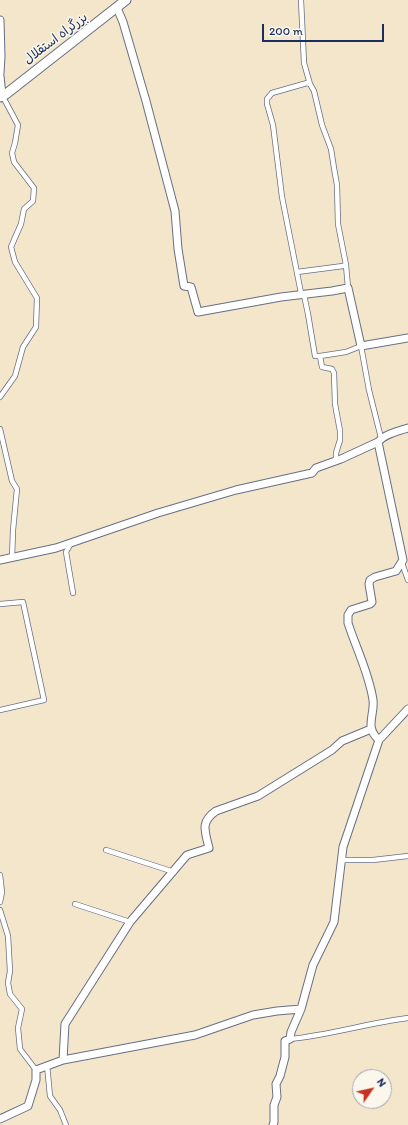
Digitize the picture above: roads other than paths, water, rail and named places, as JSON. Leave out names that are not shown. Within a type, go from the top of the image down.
[{"type":"highway","name":"بزرگراه استقلال","points":[[1,96],[6,94],[126,0]]},
{"type":"street","points":[[301,0],[304,63],[310,84],[314,91],[332,156],[337,185],[338,224],[346,265],[348,288],[361,346],[403,560],[402,564],[408,580]]},
{"type":"street","points":[[117,8],[123,22],[146,101],[176,211],[178,249],[184,286],[191,288],[198,312],[281,297],[348,288]]},
{"type":"street","points":[[0,20],[0,73]]},
{"type":"street","points":[[0,76],[1,96],[18,125],[12,153],[14,162],[34,188],[33,201],[24,209],[21,224],[11,247],[14,262],[38,298],[36,327],[23,347],[15,376],[0,397]]},
{"type":"street","points":[[310,84],[307,83],[272,93],[267,99],[267,104],[273,125],[282,196],[301,293],[304,295],[308,314],[315,356],[346,352],[361,346],[408,338]]},
{"type":"street","points":[[297,272],[346,265]]},
{"type":"street","points":[[320,356],[322,367],[332,369],[334,373],[335,404],[340,431],[336,461]]},
{"type":"street","points":[[0,560],[71,543],[158,513],[236,490],[312,473],[316,468],[336,461],[398,430],[408,428]]},
{"type":"street","points":[[0,429],[12,481],[17,489],[12,558]]},
{"type":"street","points":[[71,543],[66,552],[73,593]]},
{"type":"street","points":[[379,740],[371,729],[370,724],[373,710],[372,694],[348,623],[348,615],[352,610],[372,602],[369,584],[370,580],[375,577],[396,572],[402,564]]},
{"type":"street","points":[[0,604],[23,602],[44,700],[0,710]]},
{"type":"street","points":[[290,1039],[291,1032],[301,1009],[313,965],[334,922],[343,847],[379,740],[408,709]]},
{"type":"street","points":[[63,1060],[66,1024],[130,922],[187,855],[209,848],[204,827],[205,821],[210,815],[216,811],[258,796],[332,750],[342,741],[371,729]]},
{"type":"street","points":[[106,850],[174,872]]},
{"type":"street","points":[[341,860],[372,860],[408,856]]},
{"type":"street","points":[[0,875],[2,892],[0,902]]},
{"type":"street","points":[[75,904],[130,922]]},
{"type":"street","points":[[0,910],[8,936],[10,971],[8,983],[10,994],[22,1009],[18,1028],[20,1049],[42,1068],[50,1096],[60,1110],[66,1125]]},
{"type":"street","points":[[0,1119],[28,1106],[36,1080],[42,1068],[63,1060],[195,1035],[253,1015],[277,1010],[301,1009]]},
{"type":"street","points":[[273,1125],[274,1105],[277,1097],[276,1084],[280,1076],[285,1057],[285,1041],[408,1018]]}]
